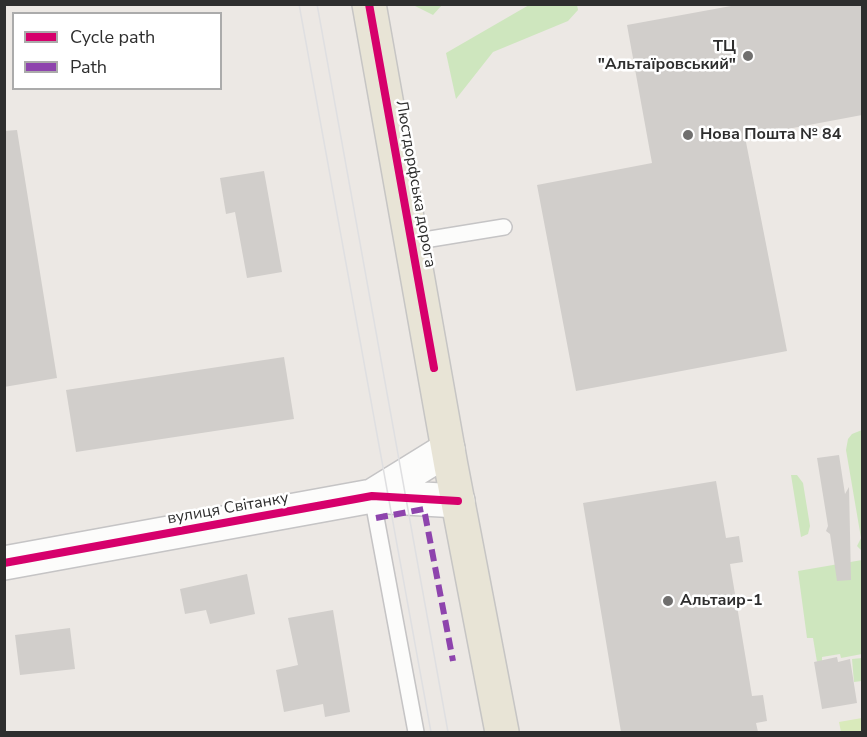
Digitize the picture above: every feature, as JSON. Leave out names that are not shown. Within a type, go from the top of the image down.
[{"type":"main road","name":"Люстдорфська дорога","points":[[369,4],[448,449],[502,732]]},
{"type":"street","name":"вулиця Світанку","points":[[372,496],[448,449]]},
{"type":"street","name":"вулиця Світанку","points":[[4,563],[372,496],[458,501]]},
{"type":"lane","points":[[412,242],[504,227]]},
{"type":"lane","points":[[372,496],[416,732]]},
{"type":"green space","points":[[442,4],[433,15],[413,5]]},
{"type":"green space","points":[[529,5],[577,5],[578,10],[568,21],[493,52],[456,99],[446,53]]},
{"type":"green space","points":[[862,430],[862,551],[857,546],[861,538],[846,450],[848,439],[852,434]]},
{"type":"green space","points":[[791,475],[797,475],[803,483],[810,526],[808,534],[801,537]]},
{"type":"green space","points":[[862,560],[862,654],[841,658],[840,654],[822,657],[822,661],[817,662],[813,638],[807,638],[798,571]]},
{"type":"green space","points":[[862,658],[862,681],[854,682],[852,659]]},
{"type":"green space","points":[[862,718],[862,732],[841,732],[839,722]]},
{"type":"building","points":[[742,4],[862,4],[862,115],[745,137],[787,351],[576,391],[537,185],[652,163],[627,25]]},
{"type":"building","points":[[17,130],[57,378],[4,387],[4,131]]},
{"type":"building","points":[[264,171],[282,272],[247,278],[235,212],[226,214],[220,178]]},
{"type":"building","points":[[284,357],[294,419],[76,452],[66,390]]},
{"type":"building","points":[[839,455],[845,494],[849,487],[851,580],[837,581],[830,534],[826,531],[828,526],[817,458]]},
{"type":"building","name":"Альтаир-1","points":[[716,481],[726,538],[739,536],[743,562],[730,564],[752,696],[763,695],[767,721],[756,723],[758,732],[621,732],[583,503]]},
{"type":"building","points":[[247,574],[255,614],[210,624],[206,610],[185,614],[180,589]]},
{"type":"building","points":[[333,610],[350,712],[325,717],[323,704],[284,712],[276,670],[298,665],[288,618]]},
{"type":"building","points":[[70,628],[75,669],[20,675],[15,635]]},
{"type":"building","points":[[837,657],[838,662],[850,659],[857,703],[822,709],[814,662]]},
{"type":"tram line","points":[[299,4],[431,732]]},
{"type":"tram line","points":[[317,4],[448,732]]},
{"type":"marked path","points":[[376,518],[424,509],[453,661]]},
{"type":"cycle path","points":[[369,4],[434,368]]},
{"type":"cycle path","points":[[4,563],[372,496],[458,501]]},
{"type":"place","name":"ТЦ \"Альтаїровський\"","points":[[748,56]]},
{"type":"place","name":"Нова Пошта № 84","points":[[688,135]]},
{"type":"place","name":"Альтаир-1","points":[[668,601]]}]
